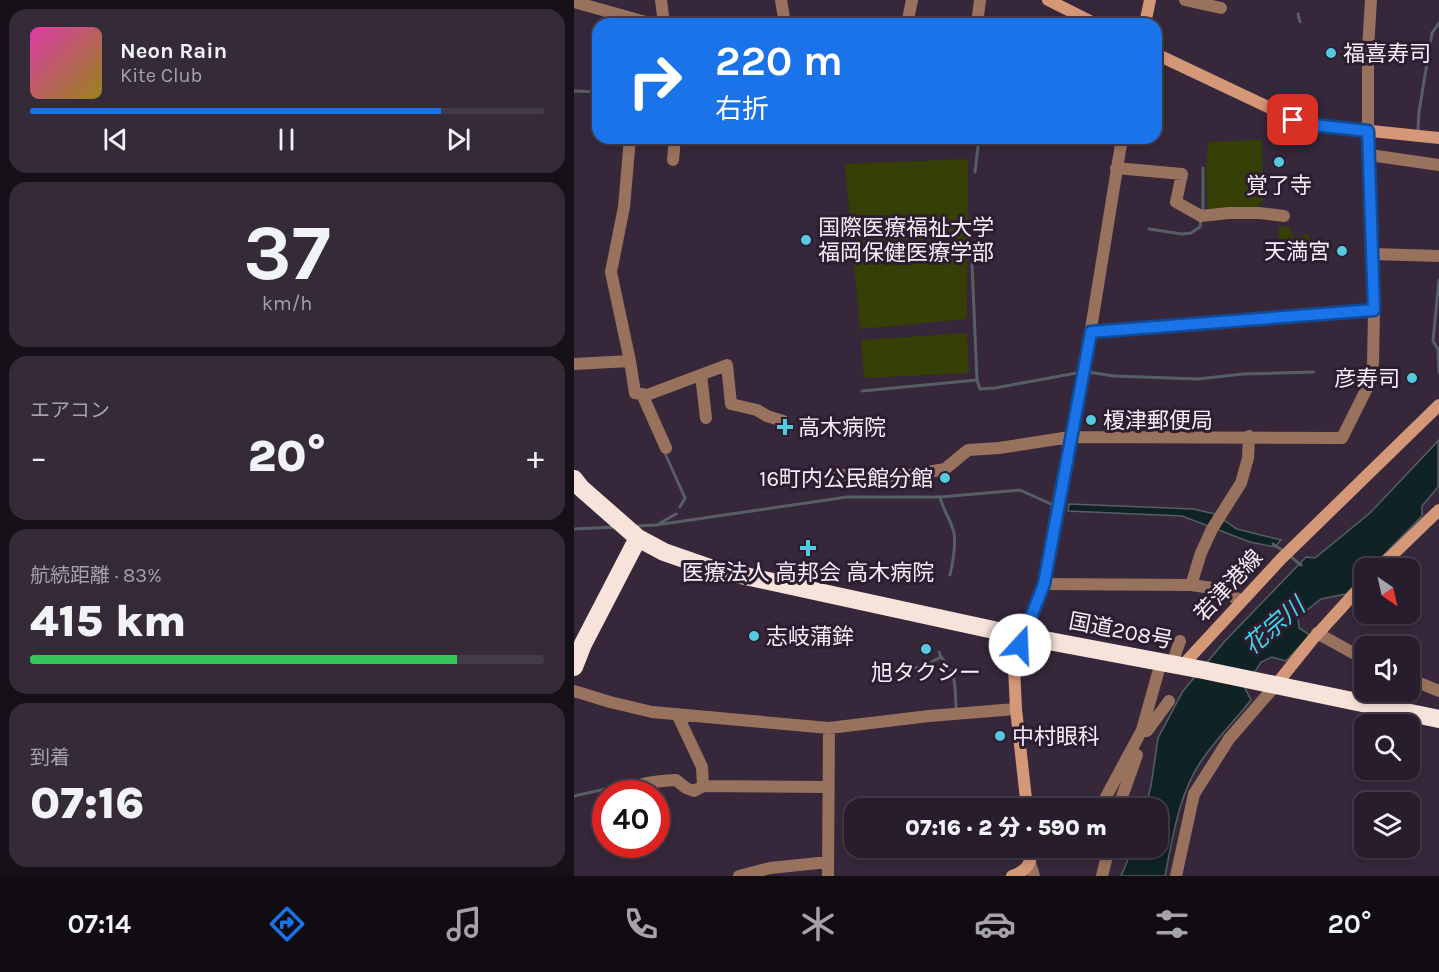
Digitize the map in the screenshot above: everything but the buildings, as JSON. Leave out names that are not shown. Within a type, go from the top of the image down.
[{"type":"highway","name":"国道208号","points":[[574,479],[581,488],[636,536],[664,552],[713,569],[1023,636],[1438,719]]},
{"type":"highway","points":[[574,667],[636,536]]},
{"type":"main road","points":[[1048,0],[1084,18]]},
{"type":"main road","points":[[1146,18],[1150,0]]},
{"type":"main road","points":[[1162,57],[1304,124],[1438,138]]},
{"type":"main road","name":"若津港線","points":[[1172,664],[1241,600],[1438,405]]},
{"type":"main road","points":[[1026,798],[1016,709],[1014,667],[1023,636],[1044,584],[1059,496]]},
{"type":"main road","points":[[1389,558],[1438,510]]},
{"type":"main road","points":[[1273,686],[1317,633],[1354,594]]},
{"type":"main road","points":[[1012,876],[1022,872],[1030,863],[1031,858]]},
{"type":"street","points":[[661,0],[663,18]]},
{"type":"street","points":[[781,0],[784,18]]},
{"type":"street","points":[[908,18],[912,0]]},
{"type":"street","points":[[978,18],[980,0]]},
{"type":"street","points":[[1185,0],[1221,8]]},
{"type":"street","points":[[839,475],[905,476],[944,469],[968,450],[1000,448],[1070,437],[1342,438],[1369,384],[1374,364],[1373,254],[1368,131],[1368,48],[1371,0]]},
{"type":"street","points":[[574,2],[631,18]]},
{"type":"street","points":[[629,144],[624,207],[611,272],[635,393],[647,395],[727,365],[731,404],[757,410],[767,416],[783,420]]},
{"type":"street","points":[[673,160],[674,144]]},
{"type":"street","points":[[1059,496],[1091,332],[1121,144]]},
{"type":"street","points":[[1370,155],[1438,165]]},
{"type":"street","points":[[1116,168],[1182,174],[1176,202],[1201,216],[1249,213],[1284,216]]},
{"type":"street","points":[[1373,254],[1438,256]]},
{"type":"street","points":[[1091,332],[1374,310]]},
{"type":"street","points":[[574,364],[630,361]]},
{"type":"street","points":[[701,375],[706,418]]},
{"type":"street","points":[[642,394],[666,448]]},
{"type":"street","points":[[1190,585],[1212,528],[1241,483],[1248,458],[1249,436]]},
{"type":"street","points":[[1044,584],[1190,585],[1212,588],[1241,600]]},
{"type":"street","points":[[1317,633],[1354,653]]},
{"type":"street","points":[[1121,798],[1142,735],[1180,641]]},
{"type":"street","points":[[1420,683],[1438,691]]},
{"type":"street","points":[[1176,876],[1194,794],[1229,739],[1273,686]]},
{"type":"street","points":[[574,691],[652,712],[829,728],[929,716],[1016,709]]},
{"type":"street","points":[[1106,798],[1142,735],[1169,700]]},
{"type":"street","points":[[677,714],[702,767],[703,786]]},
{"type":"street","points":[[828,876],[829,728]]},
{"type":"street","points":[[670,780],[676,780],[694,791],[703,786],[828,787]]},
{"type":"street","points":[[1102,876],[1106,858]]},
{"type":"street","points":[[739,876],[770,868],[828,862]]},
{"type":"street","points":[[1030,863],[1034,876]]},
{"type":"green space","points":[[1262,140],[1263,202],[1258,204],[1261,209],[1208,211],[1206,172],[1208,142]]},
{"type":"green space","points":[[968,159],[967,319],[860,329],[845,164]]},
{"type":"green space","points":[[1289,226],[1294,238],[1308,234],[1311,246],[1280,250],[1278,227]]},
{"type":"green space","points":[[967,333],[969,373],[864,378],[861,340]]},
{"type":"water","name":"花宗川","points":[[1438,441],[1438,487],[1422,506],[1422,516],[1381,558],[1354,558],[1354,586],[1346,594],[1321,599],[1298,617],[1299,628],[1310,635],[1286,661],[1272,657],[1261,662],[1245,688],[1251,700],[1209,750],[1188,784],[1174,830],[1165,876],[1121,876],[1129,858],[1168,858],[1168,798],[1148,798],[1158,738],[1183,691],[1225,641],[1306,557],[1315,558],[1370,513]]},
{"type":"water","points":[[1069,504],[1193,509],[1215,514],[1237,529],[1281,540],[1275,547],[1250,542],[1182,516],[1068,511]]},
{"type":"waterway","points":[[1298,14],[1300,22]]},
{"type":"waterway","points":[[1418,130],[1432,33],[1439,23]]},
{"type":"waterway","points":[[574,91],[592,92]]},
{"type":"waterway","points":[[975,172],[978,144]]},
{"type":"waterway","points":[[1203,168],[1203,213]]},
{"type":"waterway","points":[[1149,229],[1182,234],[1191,233],[1200,227],[1201,219]]},
{"type":"waterway","points":[[862,391],[977,380],[972,264]]},
{"type":"waterway","points":[[1439,280],[1433,341],[1438,349],[1439,372]]},
{"type":"waterway","points":[[977,380],[980,389],[995,388],[1082,372]]},
{"type":"waterway","points":[[1088,372],[1114,376],[1198,379],[1243,374],[1314,372]]},
{"type":"waterway","points":[[664,451],[685,498],[680,507]]},
{"type":"waterway","points":[[637,526],[847,497],[940,497],[1020,490],[1053,505]]},
{"type":"waterway","points":[[940,497],[954,533],[950,575]]},
{"type":"waterway","points":[[660,523],[676,514]]},
{"type":"waterway","points":[[574,529],[615,527]]},
{"type":"waterway","points":[[1273,544],[1285,552]]},
{"type":"waterway","points":[[1290,556],[1301,565]]},
{"type":"waterway","points":[[939,652],[941,657]]},
{"type":"waterway","points":[[879,672],[922,667],[941,657],[953,675],[956,708]]},
{"type":"waterway","points":[[574,796],[592,792]]},
{"type":"place","name":"福喜寿司","points":[[1331,53]]},
{"type":"place","name":"覚了寺","points":[[1279,162]]},
{"type":"place","name":"国際医療福祉大学 福岡保健医療学部","points":[[806,240]]},
{"type":"place","name":"天満宮","points":[[1342,251]]},
{"type":"place","name":"彦寿司","points":[[1412,378]]},
{"type":"place","name":"榎津郵便局","points":[[1091,420]]},
{"type":"place","name":"高木病院","points":[[785,427]]},
{"type":"place","name":"16町内公民館分館","points":[[945,478]]},
{"type":"place","name":"医療法人 高邦会 高木病院","points":[[808,548]]},
{"type":"place","name":"志岐蒲鉾","points":[[754,636]]},
{"type":"place","name":"旭タクシー","points":[[926,649]]},
{"type":"place","name":"中村眼科","points":[[1000,736]]},
{"type":"route","points":[[1020,645],[1044,584],[1091,332],[1374,310],[1368,131],[1304,124],[1293,120]]}]
